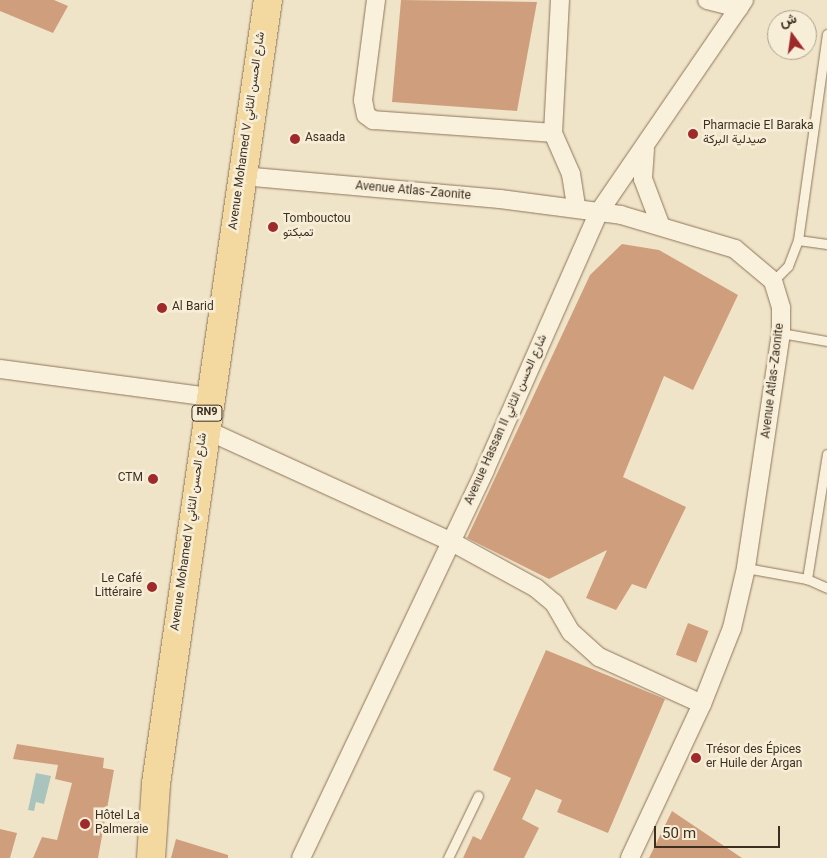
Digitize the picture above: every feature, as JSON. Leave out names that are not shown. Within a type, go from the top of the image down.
[{"type":"main road","name":"Avenue Mohamed V شارع الحسن الثاني","points":[[150,826],[204,429],[268,0]]},
{"type":"main road","name":"RN9","points":[[136,858],[150,826]]},
{"type":"main road","name":"RN9","points":[[150,826],[151,858]]},
{"type":"street","points":[[376,0],[363,100],[366,115],[373,120],[553,134]]},
{"type":"street","points":[[560,0],[553,134],[570,170],[576,207]]},
{"type":"street","points":[[707,0],[742,4]]},
{"type":"street","name":"Avenue Hassan II شارع الحسن الثاني","points":[[301,858],[452,542],[599,212],[645,149],[742,4]]},
{"type":"street","points":[[645,149],[643,179],[660,224]]},
{"type":"street","name":"Avenue Atlas-Zaonite","points":[[242,176],[576,207],[660,224],[735,249],[773,281],[781,308],[781,332],[746,568],[732,628],[702,704],[630,858]]},
{"type":"street","points":[[0,369],[209,397]]},
{"type":"street","points":[[204,429],[452,542],[546,596],[571,632],[599,657],[702,704]]},
{"type":"lane","points":[[773,281],[788,266],[798,240],[827,34]]},
{"type":"lane","points":[[798,240],[827,244]]},
{"type":"lane","points":[[781,332],[827,341]]},
{"type":"lane","points":[[807,579],[827,454]]},
{"type":"lane","points":[[746,568],[807,579],[827,588]]},
{"type":"lane","points":[[448,858],[478,796]]},
{"type":"water","points":[[36,773],[51,776],[44,804],[36,802],[34,811],[28,810]]},
{"type":"building","points":[[0,0],[54,0],[68,6],[53,33],[0,11]]},
{"type":"building","points":[[401,0],[537,2],[517,111],[392,102]]},
{"type":"building","points":[[622,244],[659,250],[738,295],[693,390],[664,376],[623,477],[686,507],[646,589],[632,584],[616,610],[586,598],[607,550],[549,579],[467,538],[590,275]]},
{"type":"building","points":[[688,623],[709,631],[696,663],[676,655]]},
{"type":"building","points":[[546,650],[665,699],[608,833],[557,812],[562,800],[536,789],[522,819],[539,828],[524,858],[463,858],[473,836],[481,840],[511,778],[493,770]]},
{"type":"building","points":[[17,744],[104,758],[103,768],[114,770],[98,858],[33,858],[42,837],[57,840],[72,783],[55,779],[58,765],[13,759]]},
{"type":"building","points":[[672,811],[742,858],[649,858]]},
{"type":"building","points":[[0,829],[17,833],[10,858],[0,858]]},
{"type":"building","points":[[176,839],[228,855],[228,858],[171,858]]},
{"type":"place","name":"Pharmacie El Baraka صيدلية البركة","points":[[693,134]]},
{"type":"place","name":"Asaada","points":[[295,139]]},
{"type":"place","name":"Tombouctou تمبكتو","points":[[273,227]]},
{"type":"place","name":"Al Barid","points":[[162,308]]},
{"type":"place","name":"CTM","points":[[153,479]]},
{"type":"place","name":"Le Café Littéraire","points":[[152,587]]},
{"type":"place","name":"Trésor des Épices er Huile der Argan","points":[[696,758]]},
{"type":"place","name":"Hôtel La Palmeraie","points":[[85,824]]}]
